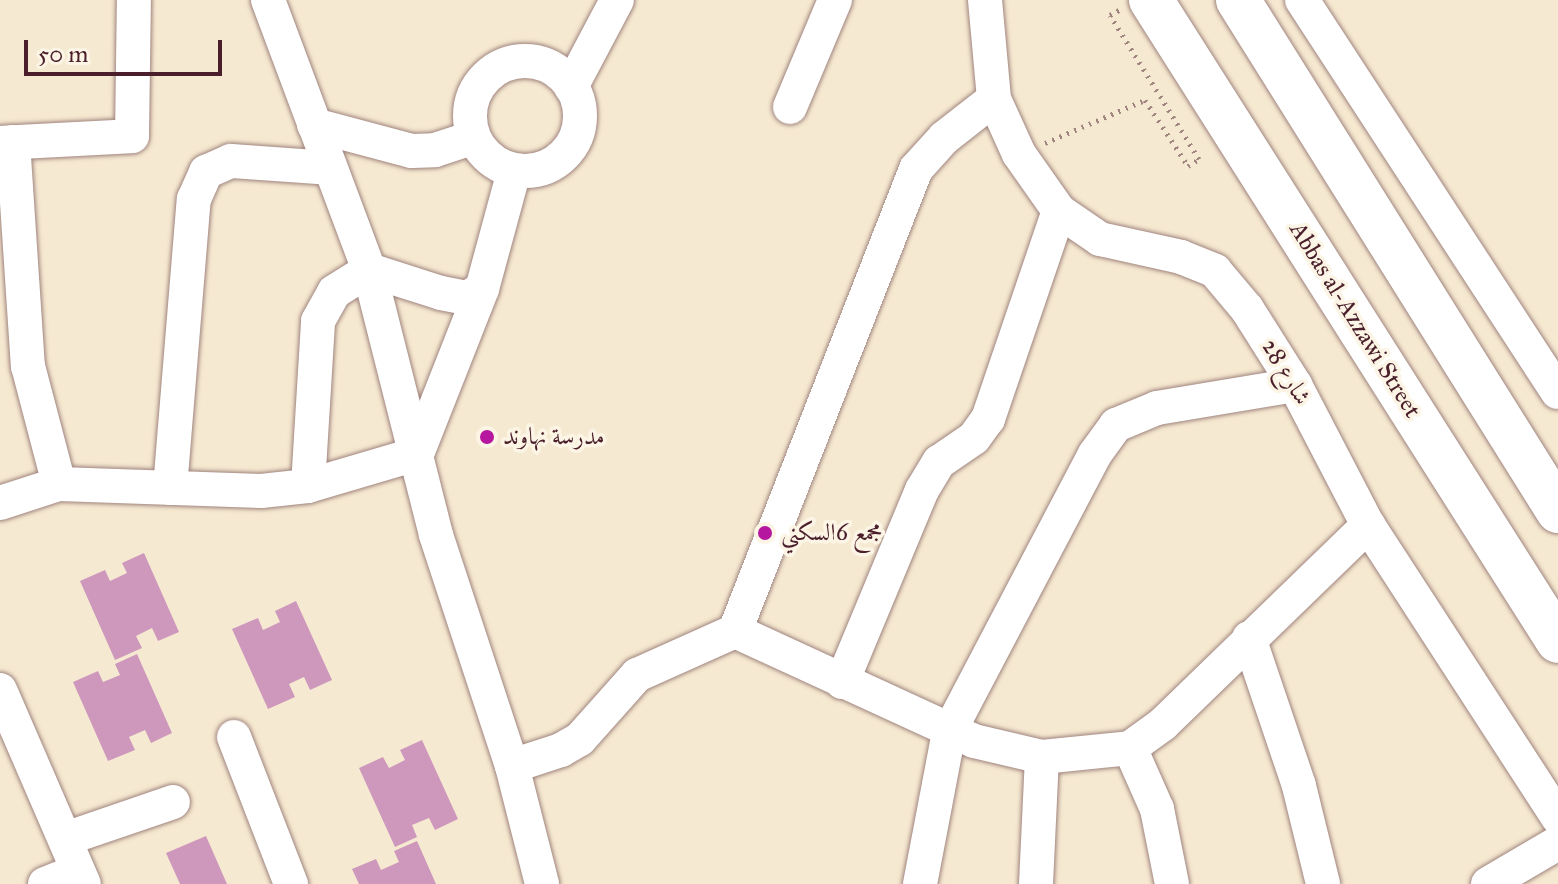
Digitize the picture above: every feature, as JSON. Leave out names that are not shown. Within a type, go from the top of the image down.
[{"type":"main road","name":"Abbas al-Azzawi Street","points":[[1151,0],[1558,641]]},
{"type":"main road","points":[[1238,0],[1558,511]]},
{"type":"main road","points":[[1525,459],[1558,502]]},
{"type":"street","points":[[59,484],[28,366],[7,143],[132,136],[134,0]]},
{"type":"street","points":[[268,0],[369,270],[436,535],[512,766],[542,884]]},
{"type":"street","points":[[571,87],[617,0]]},
{"type":"street","points":[[790,107],[835,0]]},
{"type":"street","name":"شارع 28","points":[[985,0],[994,99],[1019,154],[1059,211],[1100,239],[1181,257],[1215,271],[1247,309],[1295,385],[1368,525],[1558,818]]},
{"type":"street","points":[[1302,0],[1558,392]]},
{"type":"street","points":[[528,61],[558,73],[571,87],[579,122],[574,141],[551,165],[514,171],[484,154],[473,138],[472,101],[492,72],[528,61]]},
{"type":"street","points":[[512,766],[561,750],[580,739],[637,675],[735,631],[916,169],[944,138],[994,99]]},
{"type":"street","points":[[314,125],[412,151],[435,150],[473,138]]},
{"type":"street","points":[[170,488],[194,199],[206,172],[231,161],[330,168]]},
{"type":"street","points":[[417,454],[482,289],[514,171]]},
{"type":"street","points":[[842,682],[922,490],[939,462],[974,438],[988,419],[1059,211]]},
{"type":"street","points":[[308,486],[318,321],[334,292],[369,270],[467,298],[482,289]]},
{"type":"street","points":[[920,884],[949,732],[1095,454],[1116,425],[1157,408],[1295,385]]},
{"type":"street","points":[[0,503],[59,484],[261,491],[308,486],[417,454]]},
{"type":"street","points":[[735,631],[949,732],[1042,757],[1130,748],[1163,724],[1368,525]]},
{"type":"street","points":[[1249,638],[1299,786],[1323,884]]},
{"type":"street","points":[[0,690],[81,878],[45,884]]},
{"type":"street","points":[[234,737],[291,884]]},
{"type":"street","points":[[1130,748],[1157,809],[1172,884]]},
{"type":"street","points":[[1036,884],[1042,757]]},
{"type":"street","points":[[0,767],[34,768]]},
{"type":"street","points":[[65,839],[173,802]]},
{"type":"street","points":[[1488,884],[1558,843]]},
{"type":"path","points":[[1019,154],[1145,100],[1188,166],[1199,159],[1110,15]]},
{"type":"building","points":[[144,553],[179,632],[158,641],[152,628],[136,636],[142,648],[115,660],[80,581],[105,570],[110,581],[127,573],[122,563]]},
{"type":"building","points":[[296,601],[332,680],[310,690],[304,677],[289,684],[295,697],[268,709],[232,629],[258,618],[263,630],[280,622],[275,611]]},
{"type":"building","points":[[137,654],[172,733],[151,743],[145,730],[129,737],[135,750],[108,761],[73,682],[98,671],[103,682],[120,675],[115,664]]},
{"type":"building","points":[[422,740],[458,819],[435,830],[429,818],[412,825],[417,837],[395,847],[359,768],[383,757],[389,768],[405,760],[400,750]]},
{"type":"building","points":[[206,836],[227,884],[180,884],[166,853]]},
{"type":"building","points":[[417,841],[436,884],[359,884],[352,869],[376,859],[381,870],[399,862],[394,851]]},
{"type":"place","name":"مدرسة نهاوند","points":[[487,437]]},
{"type":"place","name":"مجمع 6السكني","points":[[765,533]]}]
